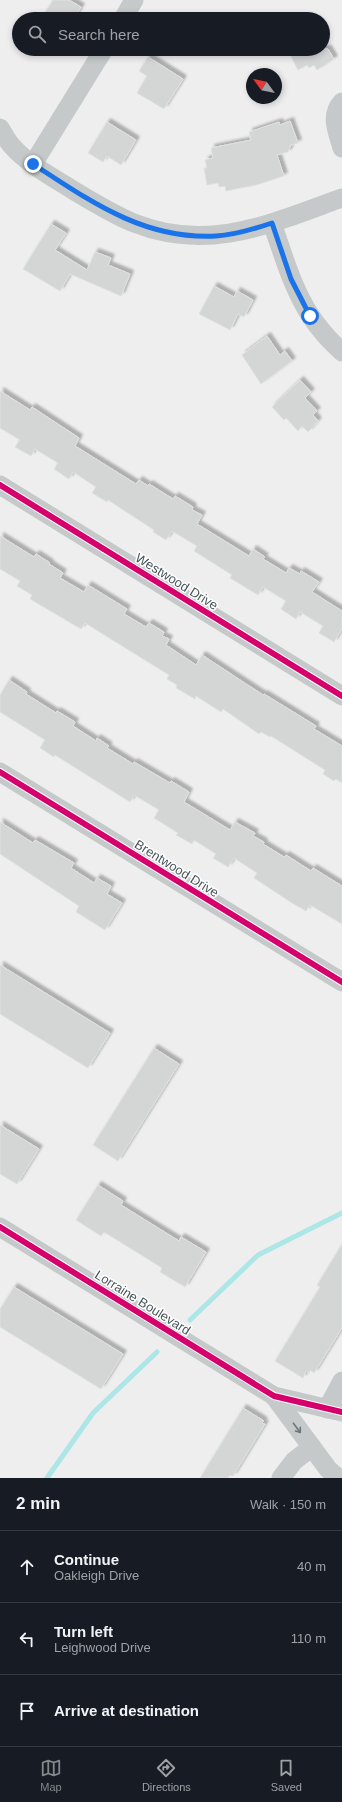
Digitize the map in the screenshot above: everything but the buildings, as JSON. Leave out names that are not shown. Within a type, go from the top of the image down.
[{"type":"street","points":[[126,12],[134,0]]},
{"type":"street","points":[[33,164],[100,56]]},
{"type":"street","points":[[342,102],[336,113],[334,121],[342,148]]},
{"type":"street","points":[[0,128],[6,144],[33,164],[103,208],[134,223],[158,231],[186,235],[216,236],[246,231],[342,198]]},
{"type":"street","points":[[272,223],[291,279],[310,316],[326,336],[342,352]]},
{"type":"street","name":"Westwood Drive","points":[[0,485],[342,696]]},
{"type":"street","name":"Brentwood Drive","points":[[0,772],[342,982]]},
{"type":"street","name":"Lorraine Boulevard","points":[[0,1228],[274,1396]]},
{"type":"street","points":[[274,1396],[335,1411],[342,1381]]},
{"type":"street","points":[[274,1396],[328,1469],[338,1478]]},
{"type":"street","points":[[281,1478],[294,1461],[312,1448]]},
{"type":"waterway","points":[[190,1320],[258,1255],[342,1213]]},
{"type":"waterway","points":[[47,1478],[93,1413],[157,1352]]},
{"type":"cycle path","points":[[0,485],[342,696]]},
{"type":"cycle path","points":[[0,772],[342,982]]},
{"type":"cycle path","points":[[0,1227],[274,1396],[342,1412]]},
{"type":"route","points":[[33,164],[103,208],[134,223],[158,231],[186,235],[216,236],[246,231],[272,223],[291,279],[310,316]]}]
